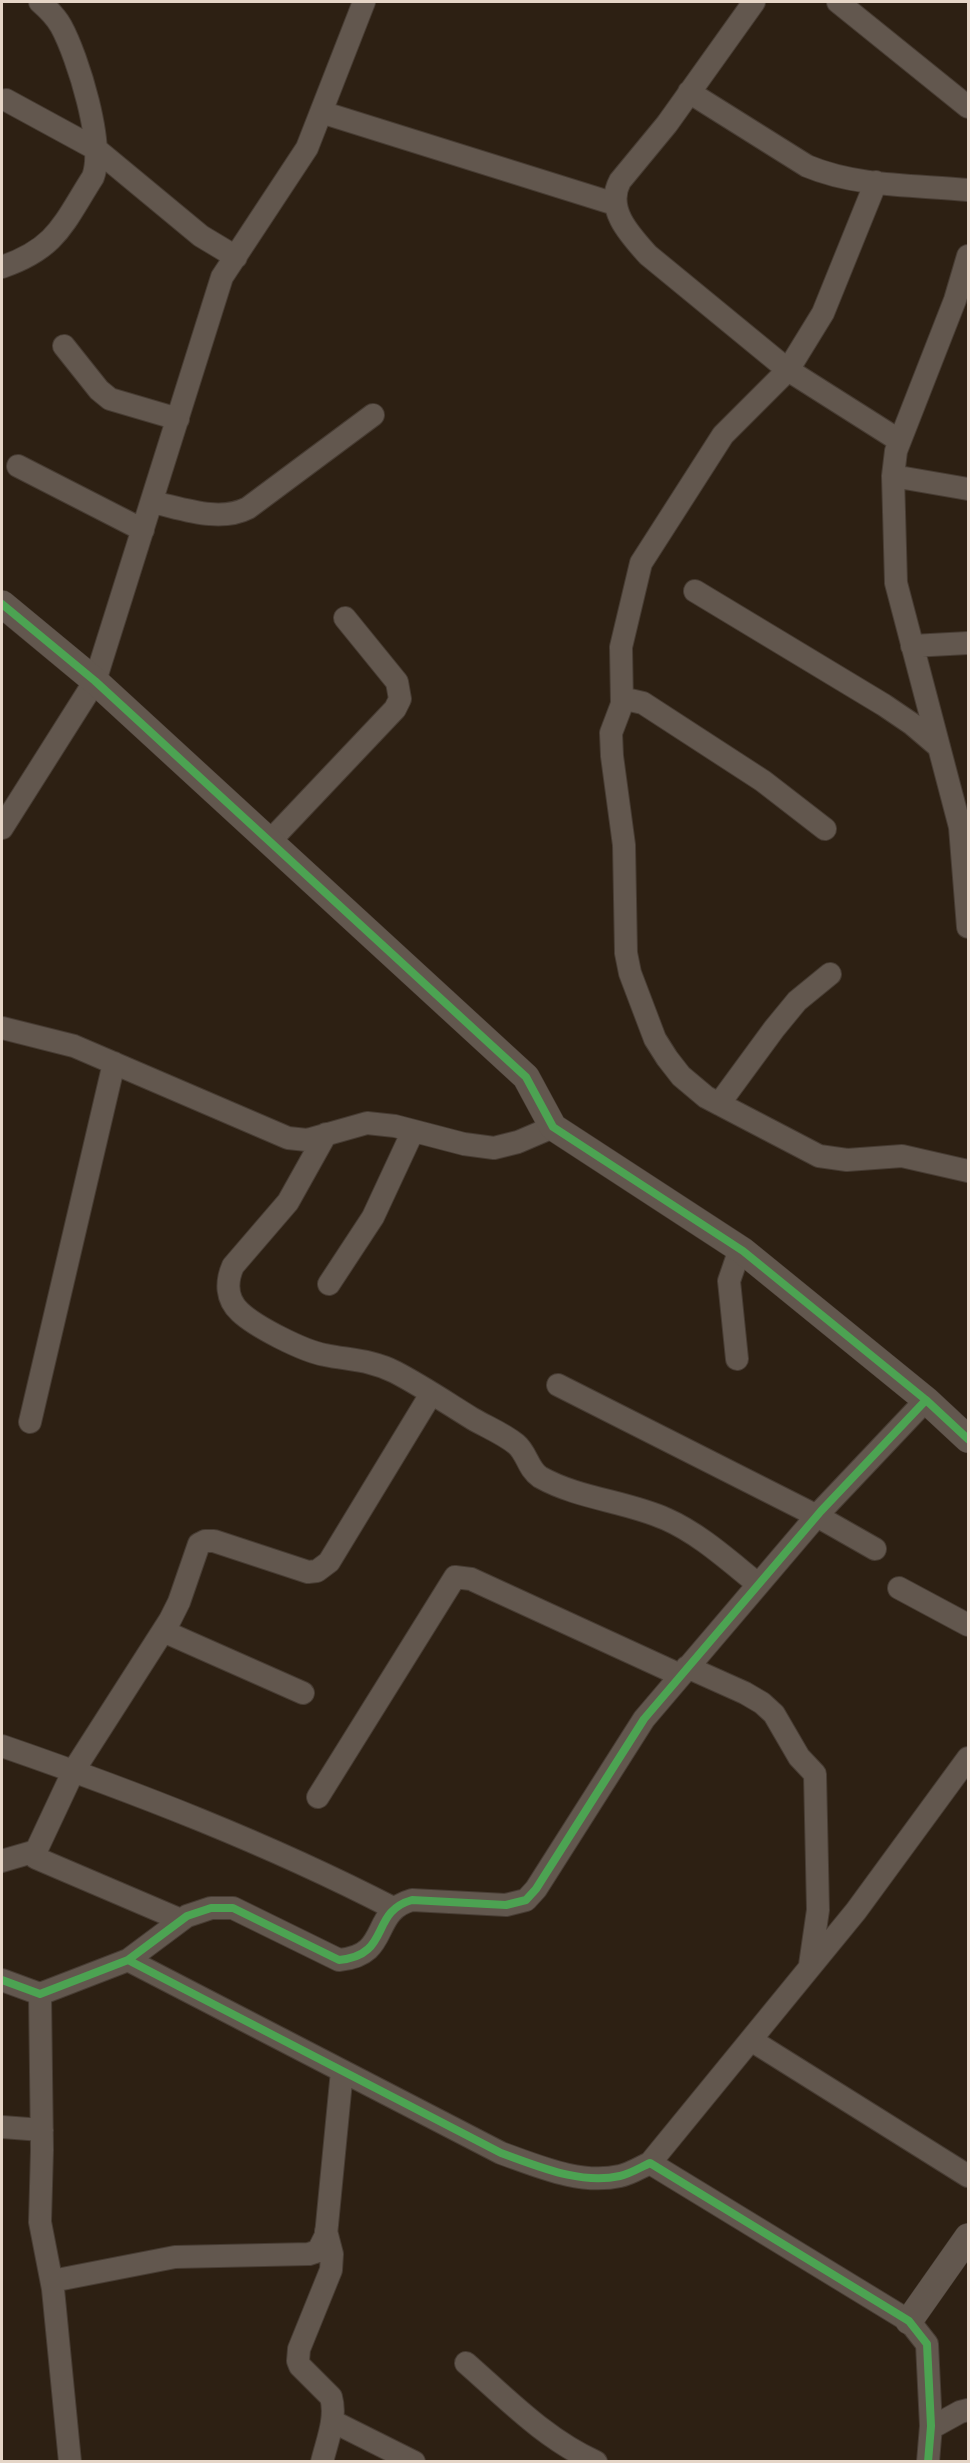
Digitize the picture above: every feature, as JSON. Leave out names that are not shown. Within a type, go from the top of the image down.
[{"type":"street","points":[[2,267],[31,256],[50,243],[96,169],[96,149],[72,50],[60,23],[40,2]]},
{"type":"street","points":[[2,828],[95,681],[222,278],[306,148],[364,2]]},
{"type":"street","points":[[754,2],[689,92],[620,181],[616,189],[615,204],[630,236],[648,255],[788,370],[900,441]]},
{"type":"street","points":[[838,2],[969,107]]},
{"type":"street","points":[[689,92],[807,166],[844,179],[969,189]]},
{"type":"street","points":[[6,100],[96,149],[201,236],[236,257]]},
{"type":"street","points":[[321,112],[615,204]]},
{"type":"street","points":[[876,182],[823,313],[788,370],[723,435],[641,563],[621,647],[622,704],[611,733],[624,845],[624,939],[630,973],[655,1039],[681,1076],[706,1097],[826,1158],[847,1160],[902,1156],[969,1171]]},
{"type":"street","points":[[967,267],[896,451],[893,476],[896,583],[939,747],[960,793],[960,827],[969,927]]},
{"type":"street","points":[[64,346],[99,390],[110,399],[178,419]]},
{"type":"street","points":[[152,501],[215,515],[237,514],[373,416]]},
{"type":"street","points":[[18,466],[142,530]]},
{"type":"street","points":[[893,476],[969,489]]},
{"type":"street","points":[[694,591],[884,705],[912,724],[939,747]]},
{"type":"street","points":[[2,604],[95,681],[526,1077],[553,1127],[740,1249],[926,1400],[969,1439]]},
{"type":"street","points":[[270,841],[395,709],[399,699],[398,682],[345,618]]},
{"type":"street","points":[[912,646],[969,643]]},
{"type":"street","points":[[622,704],[630,700],[637,701],[653,709],[764,781],[825,830]]},
{"type":"street","points":[[719,1104],[797,1001],[830,974]]},
{"type":"street","points":[[2,1028],[74,1046],[288,1138],[307,1140],[367,1123],[413,1131],[464,1144],[494,1148],[518,1142],[553,1127]]},
{"type":"street","points":[[30,1422],[114,1063]]},
{"type":"street","points":[[328,1284],[373,1217],[413,1131]]},
{"type":"street","points":[[326,1134],[288,1202],[233,1266],[228,1277],[230,1298],[241,1313],[285,1339],[324,1355],[378,1364],[517,1444],[534,1473],[568,1489],[664,1518],[710,1545],[758,1584]]},
{"type":"street","points":[[737,1359],[729,1281],[740,1249]]},
{"type":"street","points":[[558,1384],[817,1516],[875,1550]]},
{"type":"street","points":[[182,1920],[36,1858],[36,1851],[74,1770],[163,1632],[179,1602],[199,1544],[214,1541],[308,1572],[317,1571],[329,1562],[431,1394]]},
{"type":"street","points":[[2,1980],[40,1994],[128,1960],[187,1916],[212,1908],[232,1908],[339,1960],[355,1958],[369,1950],[393,1908],[400,1903],[412,1900],[506,1905],[526,1900],[536,1889],[644,1719],[817,1516],[926,1400]]},
{"type":"street","points":[[318,1797],[455,1578],[471,1579],[684,1671],[745,1693],[762,1703],[774,1714],[799,1757],[815,1774],[818,1910],[810,1968]]},
{"type":"street","points":[[899,1588],[969,1625]]},
{"type":"street","points":[[163,1632],[303,1693]]},
{"type":"street","points":[[2,1746],[74,1770],[237,1835],[342,1882],[393,1908]]},
{"type":"street","points":[[128,1960],[501,2153],[554,2172],[588,2178],[620,2176],[650,2163],[856,1911],[969,1758]]},
{"type":"street","points":[[2,1861],[36,1851]]},
{"type":"street","points":[[40,1994],[42,2130],[40,2222],[52,2281],[70,2462]]},
{"type":"street","points":[[751,2040],[969,2176]]},
{"type":"street","points":[[52,2281],[175,2257],[309,2254],[318,2251],[323,2245],[326,2231],[342,2071]]},
{"type":"street","points":[[2,2127],[42,2130]]},
{"type":"street","points":[[650,2163],[909,2321],[927,2344],[931,2428],[928,2462]]},
{"type":"street","points":[[322,2462],[332,2421],[331,2397],[300,2366],[298,2361],[299,2349],[331,2270],[332,2254],[326,2231]]},
{"type":"street","points":[[909,2321],[967,2242]]},
{"type":"street","points":[[466,2363],[541,2429],[596,2462]]},
{"type":"street","points":[[931,2428],[960,2412],[969,2410]]},
{"type":"street","points":[[332,2421],[414,2462]]},
{"type":"cycle path","points":[[2,604],[95,681],[526,1077],[553,1127],[743,1251],[926,1400],[968,1439]]},
{"type":"cycle path","points":[[128,1960],[187,1916],[211,1908],[233,1908],[339,1960],[356,1956],[367,1950],[390,1914],[399,1906],[412,1900],[506,1905],[526,1900],[536,1889],[644,1719],[821,1511],[926,1400]]},
{"type":"cycle path","points":[[2,1980],[40,1994],[128,1960],[501,2153],[559,2173],[590,2178],[620,2176],[650,2163],[909,2321],[927,2344],[931,2426],[928,2462]]}]
